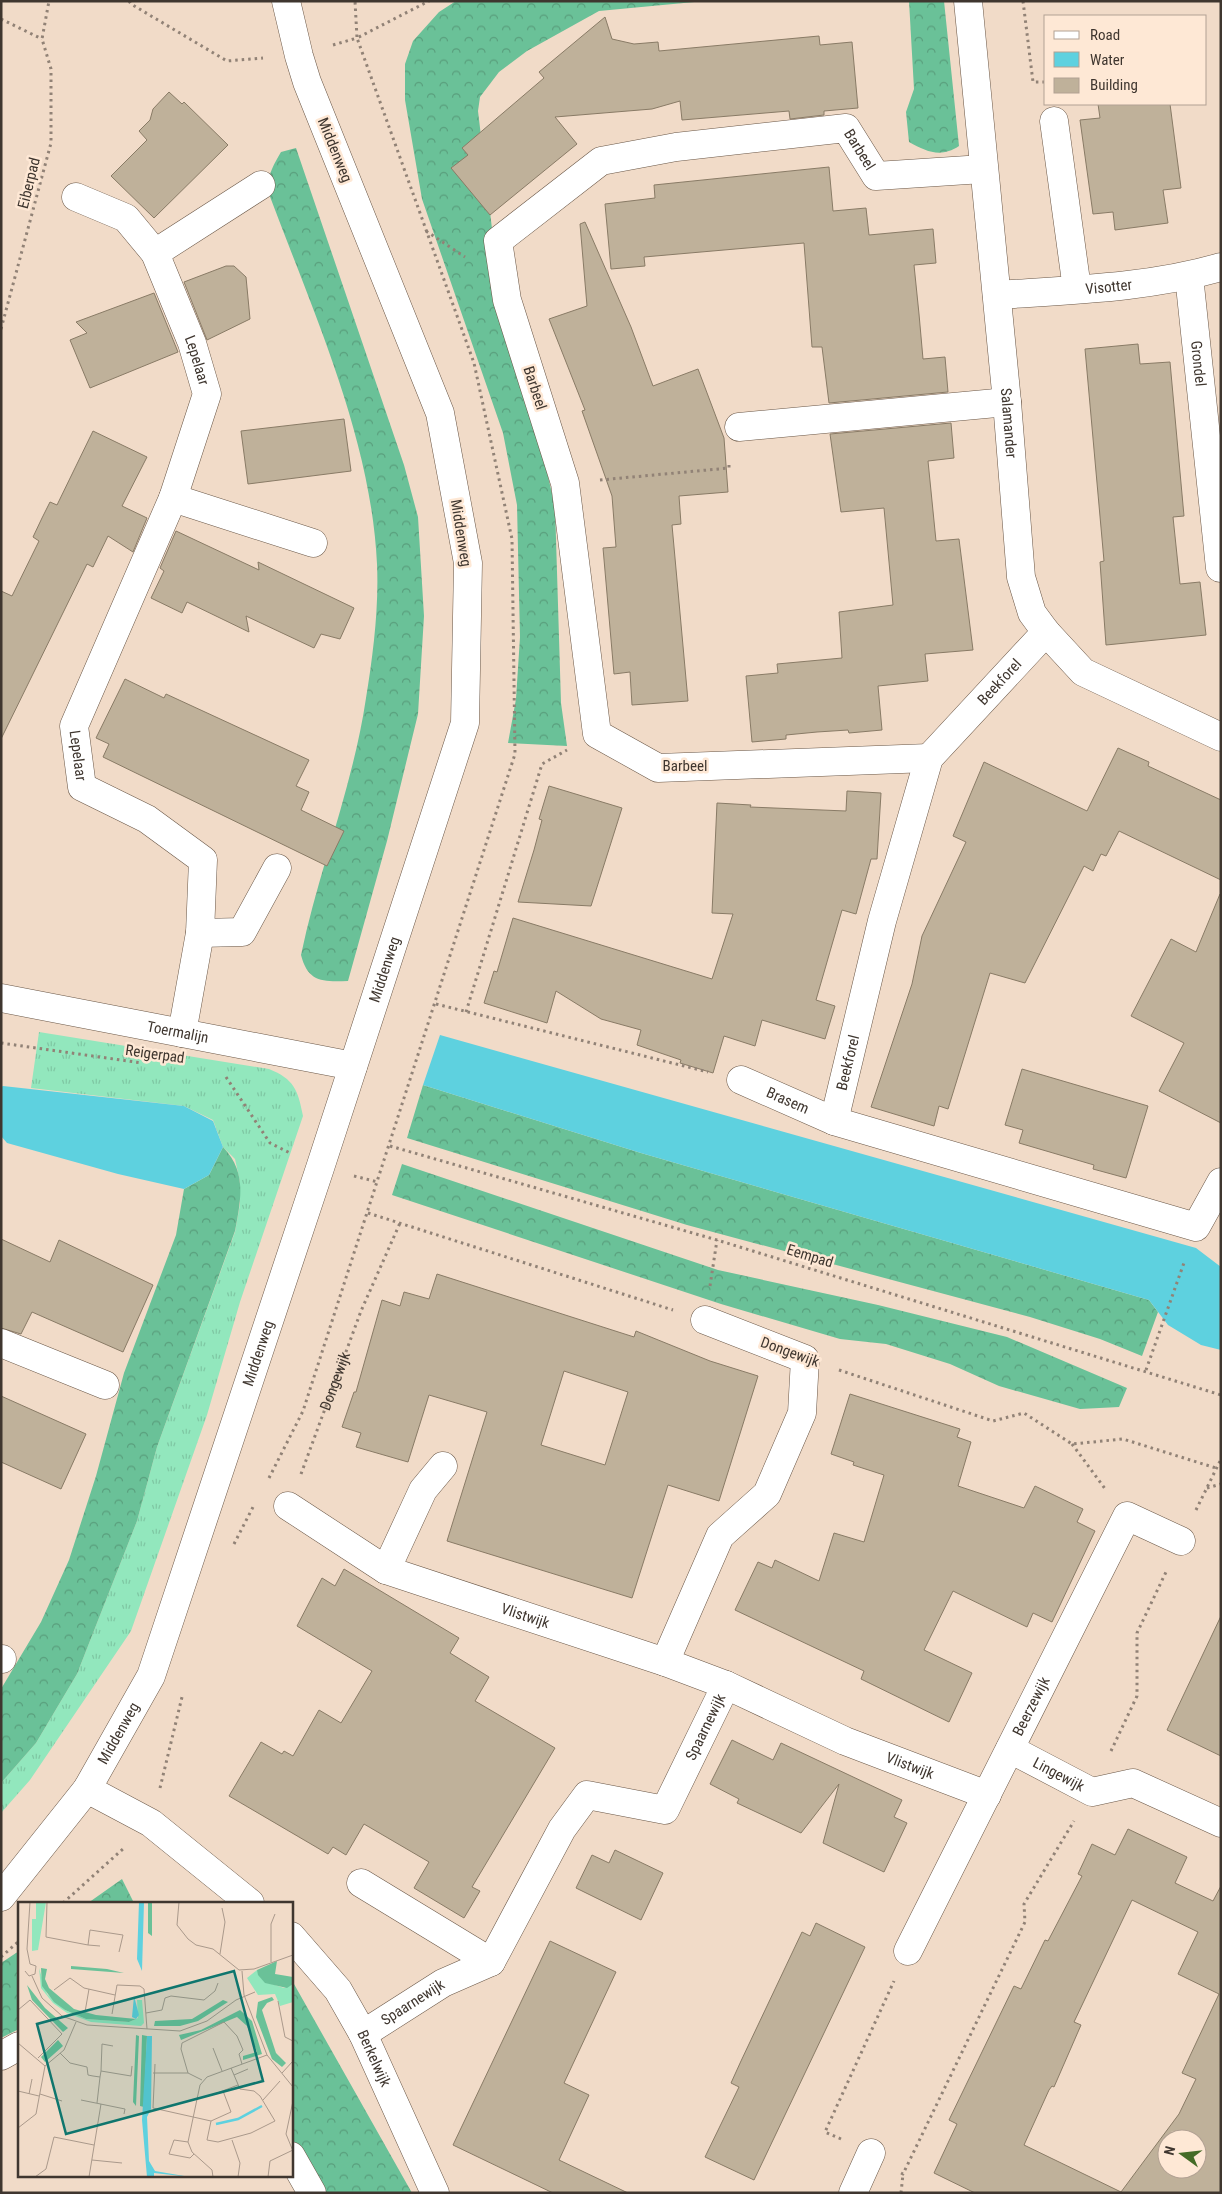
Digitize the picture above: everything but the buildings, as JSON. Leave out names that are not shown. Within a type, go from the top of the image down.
[{"type":"street","name":"Middenweg","points":[[1,1897],[87,1789],[151,1676],[353,1066],[464,723],[468,563],[440,414],[299,56],[286,1]]},
{"type":"street","name":"Salamander","points":[[968,1],[1007,402],[1021,577],[1032,612],[1046,632],[1083,672],[1221,737]]},
{"type":"street","points":[[1054,121],[1077,289]]},
{"type":"street","name":"Barbeel","points":[[928,758],[658,768],[597,734],[565,483],[507,300],[498,241],[601,161],[676,147],[846,128],[876,176],[983,168]]},
{"type":"street","points":[[155,253],[261,185]]},
{"type":"street","name":"Lepelaar","points":[[76,197],[126,218],[155,253],[192,343],[207,394],[173,498],[74,726],[82,787],[146,819],[203,860],[200,933],[182,1033]]},
{"type":"street","name":"Visotter","points":[[997,295],[1077,289],[1189,276],[1221,267]]},
{"type":"street","name":"Grondel","points":[[1189,276],[1214,449],[1220,568]]},
{"type":"street","points":[[739,427],[1007,402]]},
{"type":"street","points":[[173,498],[313,543]]},
{"type":"street","name":"Beekforel","points":[[834,1121],[882,921],[928,758],[1046,632]]},
{"type":"street","points":[[200,933],[242,932],[277,868]]},
{"type":"street","name":"Toermalijn","points":[[1,998],[353,1066]]},
{"type":"street","name":"Brasem","points":[[740,1080],[834,1121]]},
{"type":"street","points":[[834,1121],[1196,1227],[1221,1182]]},
{"type":"street","name":"Dongewijk","points":[[705,1320],[805,1359]]},
{"type":"street","points":[[1,1343],[105,1385]]},
{"type":"street","points":[[665,1662],[720,1536],[767,1494],[802,1413],[805,1359]]},
{"type":"street","points":[[386,1570],[422,1490],[443,1466]]},
{"type":"street","name":"Vlistwijk","points":[[288,1506],[386,1570],[665,1662]]},
{"type":"street","points":[[1127,1516],[1181,1541]]},
{"type":"street","name":"Beerzewijk","points":[[908,1951],[1127,1516]]},
{"type":"street","name":"Spaarnewijk","points":[[363,2034],[443,1983],[492,1962],[562,1829],[587,1795],[664,1810],[726,1686],[665,1662]]},
{"type":"street","name":"Vlistwijk","points":[[726,1686],[845,1741],[986,1795]]},
{"type":"street","name":"Lingewijk","points":[[1010,1749],[1092,1792],[1133,1783],[1221,1823]]},
{"type":"street","points":[[87,1789],[151,1823],[249,1902]]},
{"type":"street","points":[[361,1883],[492,1962]]},
{"type":"street","name":"Berkelwijk","points":[[292,1937],[338,1990],[363,2034],[435,2193]]},
{"type":"street","points":[[1,2056],[18,2047]]},
{"type":"street","points":[[853,2193],[871,2153]]},
{"type":"street","points":[[292,2158],[312,2193]]},
{"type":"path","points":[[1,18],[42,39],[50,1]]},
{"type":"path","points":[[129,1],[131,4],[227,61],[299,56],[356,38],[355,1]]},
{"type":"path","points":[[1023,1],[1033,82],[1044,82]]},
{"type":"path","name":"Eiberpad","points":[[1,329],[51,143],[51,69],[42,39]]},
{"type":"path","points":[[565,483],[728,468],[731,427],[739,427]]},
{"type":"path","points":[[466,1012],[542,764],[597,734]]},
{"type":"path","points":[[436,1004],[740,1080]]},
{"type":"path","name":"Reigerpad","points":[[1,1043],[147,1064]]},
{"type":"path","points":[[224,1075],[270,1143]]},
{"type":"path","name":"Eempad","points":[[390,1146],[717,1240],[1146,1370],[1221,1395]]},
{"type":"path","points":[[368,1213],[705,1320],[717,1240]]},
{"type":"path","name":"Dongewijk","points":[[288,1506],[361,1311],[400,1223]]},
{"type":"path","points":[[1146,1370],[1187,1255]]},
{"type":"path","name":"Dongewijk","points":[[805,1359],[992,1421],[1024,1413],[1072,1444],[1127,1516]]},
{"type":"path","points":[[1072,1444],[1123,1439],[1216,1468]]},
{"type":"path","points":[[901,2193],[903,2174],[1026,1922],[1024,1904],[1092,1792],[1137,1696],[1137,1634],[1221,1460]]},
{"type":"path","points":[[1207,1488],[1221,1484]]},
{"type":"path","points":[[250,1514],[288,1506]]},
{"type":"path","points":[[1,1957],[18,1943]]},
{"type":"path","points":[[903,2174],[871,2153],[825,2132],[908,1951]]},
{"type":"green space","points":[[456,1],[705,1],[599,11],[527,51],[499,72],[480,97],[478,111],[495,254],[555,506],[561,703],[567,746],[508,743],[516,699],[520,637],[517,505],[503,433],[422,199],[405,100],[405,64],[413,41],[439,12]]},
{"type":"green space","points":[[909,1],[944,1],[959,146],[946,152],[928,151],[909,142],[906,112],[914,89]]},
{"type":"green space","points":[[296,148],[404,465],[418,517],[424,616],[418,714],[387,841],[348,981],[317,979],[308,971],[301,955],[360,731],[369,682],[375,631],[377,564],[372,516],[364,469],[352,422],[321,329],[269,194],[269,177],[281,152]]},
{"type":"green space","points":[[39,1032],[269,1069],[284,1077],[294,1086],[303,1116],[240,1302],[207,1415],[131,1631],[30,1780],[1,1813],[1,1783],[36,1743],[77,1674],[137,1521],[157,1447],[235,1232],[240,1204],[240,1182],[235,1159],[223,1147],[213,1120],[184,1106],[31,1088]]},
{"type":"green space","points":[[423,1085],[641,1153],[1149,1300],[1158,1312],[1142,1356],[1100,1339],[1030,1317],[687,1225],[407,1138]]},
{"type":"green space","points":[[223,1147],[231,1156],[239,1176],[240,1197],[235,1231],[157,1447],[137,1521],[77,1674],[36,1743],[1,1783],[1,1689],[41,1622],[69,1560],[96,1476],[124,1373],[176,1235],[184,1189],[209,1175]]},
{"type":"green space","points":[[402,1164],[718,1270],[878,1305],[1007,1337],[1127,1388],[1119,1407],[1080,1409],[999,1386],[950,1364],[886,1344],[840,1339],[721,1304],[392,1195]]},
{"type":"green space","points":[[122,1879],[134,1902],[89,1902]]},
{"type":"green space","points":[[18,1952],[18,2030],[1,2038],[1,1963]]},
{"type":"green space","points":[[294,1984],[412,2193],[320,2193],[292,2145],[292,1985]]},
{"type":"water","points":[[440,1035],[1196,1248],[1221,1267],[1221,1350],[1201,1345],[1168,1325],[1149,1300],[641,1153],[423,1085]]},
{"type":"water","points":[[1,1087],[184,1106],[213,1121],[223,1147],[209,1175],[184,1189],[118,1174],[7,1143],[1,1136]]}]
